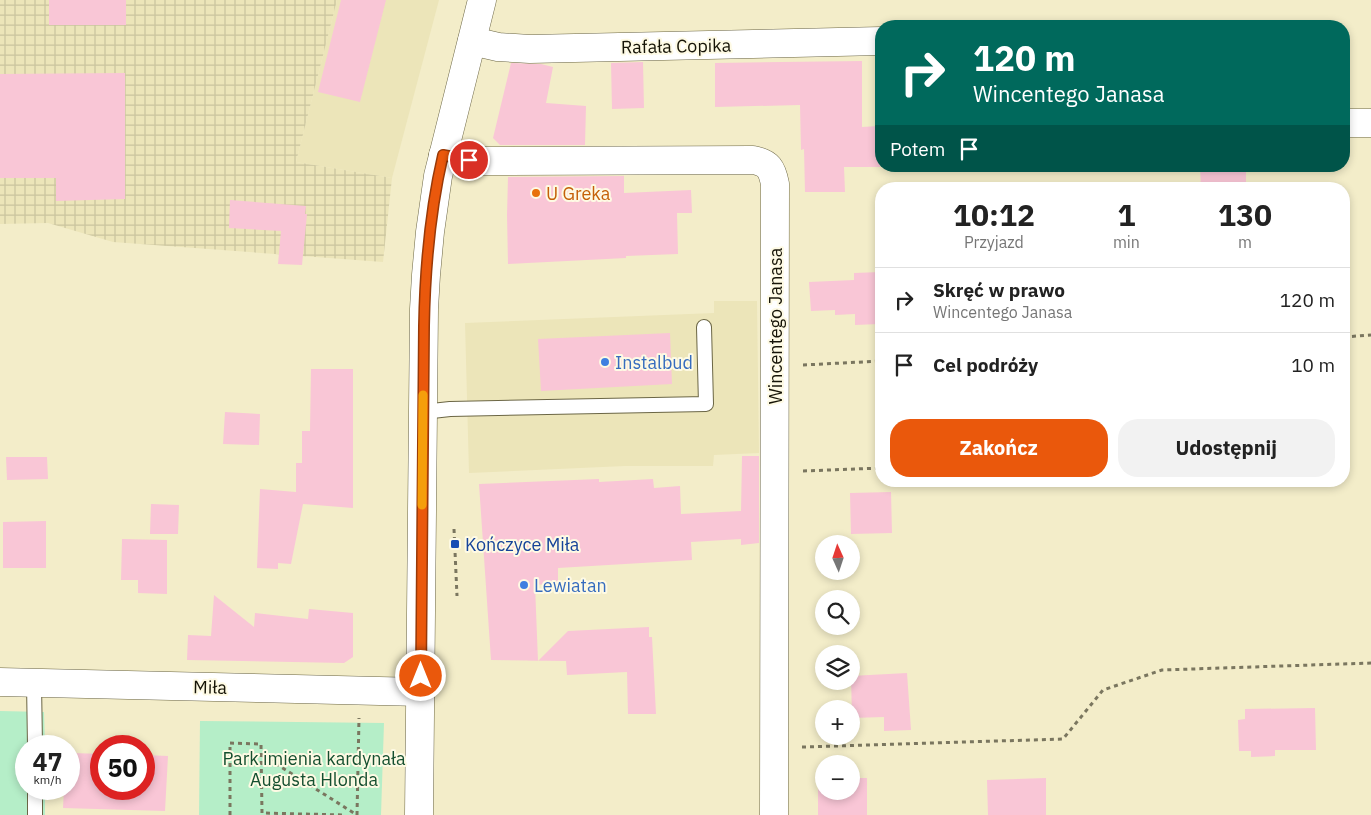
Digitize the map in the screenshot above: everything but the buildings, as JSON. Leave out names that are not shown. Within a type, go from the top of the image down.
[{"type":"street","points":[[419,815],[426,275],[435,194],[482,0]]},
{"type":"street","name":"Rafała Copika","points":[[472,41],[498,47],[530,49],[875,41]]},
{"type":"street","points":[[1350,123],[1371,123]]},
{"type":"street","name":"Wincentego Janasa","points":[[443,155],[469,160],[753,160],[769,167],[773,174],[775,367],[774,815]]},
{"type":"street","name":"Miła","points":[[0,682],[421,692]]},
{"type":"lane","points":[[423,412],[450,409],[706,404],[704,327]]},
{"type":"lane","points":[[34,683],[35,735]]},
{"type":"lane","points":[[35,800],[36,815]]},
{"type":"path","points":[[1350,337],[1371,335]]},
{"type":"path","points":[[775,367],[875,361]]},
{"type":"path","points":[[775,472],[875,468]]},
{"type":"path","points":[[454,529],[457,596]]},
{"type":"path","points":[[774,748],[1063,740],[1102,690],[1162,670],[1371,664]]},
{"type":"path","points":[[357,815],[359,715]]},
{"type":"path","points":[[230,815],[230,743],[261,744],[262,813],[344,815]]},
{"type":"path","points":[[262,755],[357,815]]},
{"type":"shaded area","points":[[0,0],[337,0],[296,162],[392,178],[383,262],[113,242],[48,223],[0,224]]},
{"type":"shaded area","points":[[337,0],[439,0],[392,178],[296,162]]},
{"type":"shaded area","name":"Instalbud","points":[[714,301],[757,301],[759,453],[714,455],[713,466],[625,466],[469,473],[465,323],[714,313]]},
{"type":"green space","points":[[0,711],[44,712],[45,735],[15,735],[15,800],[45,800],[45,815],[0,815]]},
{"type":"green space","name":"Park imienia kardynała Augusta Hlonda","points":[[200,721],[384,723],[381,815],[199,815]]},
{"type":"slow traffic","points":[[422,505],[423,395]]},
{"type":"place","name":"U Greka","points":[[536,193]]},
{"type":"place","name":"Instalbud","points":[[605,362]]},
{"type":"place","name":"Kończyce Miła","points":[[455,544]]},
{"type":"place","name":"Lewiatan","points":[[524,585]]},
{"type":"route","points":[[421,676],[421,551],[426,275],[435,194],[443,155],[469,160]]}]
